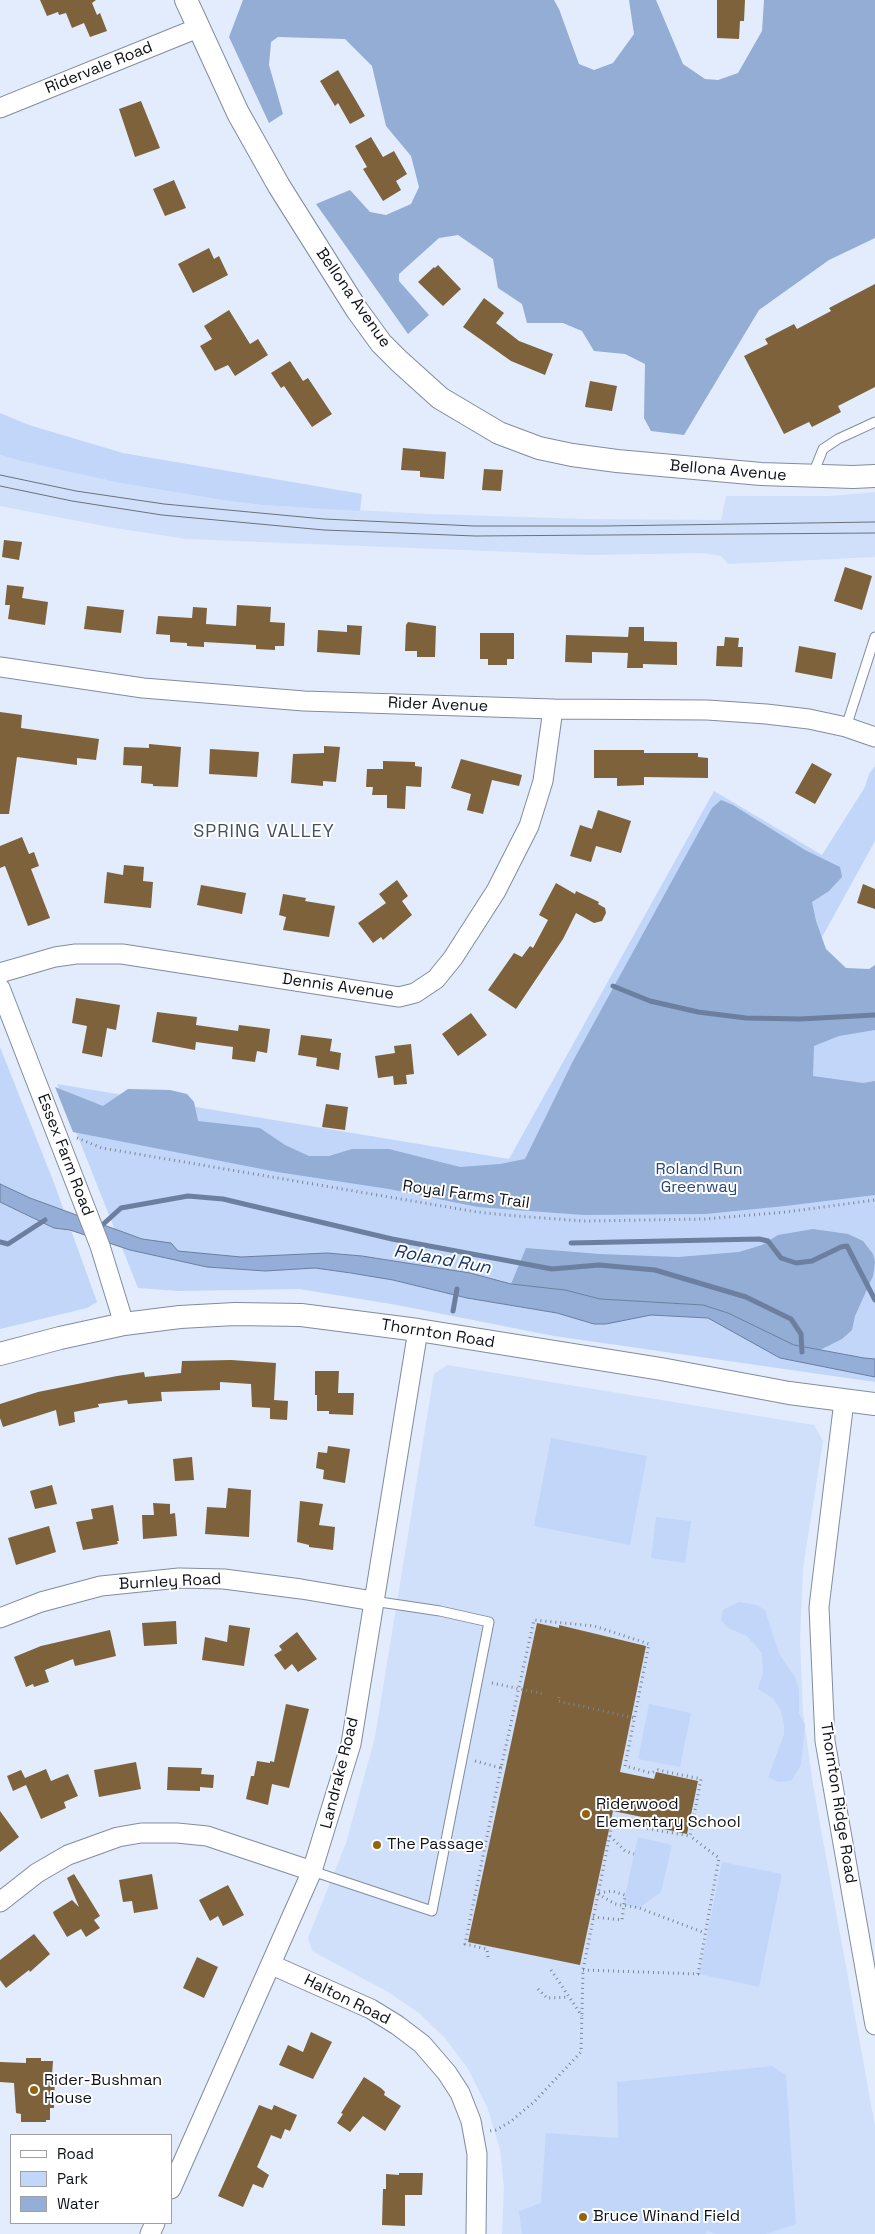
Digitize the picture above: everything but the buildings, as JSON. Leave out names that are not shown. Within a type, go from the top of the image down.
[{"type":"street","name":"Bellona Avenue","points":[[186,0],[230,96],[279,186],[357,310],[399,362],[440,398],[499,433],[539,448],[618,461],[812,477],[875,476]]},
{"type":"street","name":"Ridervale Road","points":[[0,108],[198,28]]},
{"type":"street","name":"Rider Avenue","points":[[0,667],[142,688],[304,701],[553,709],[746,712],[809,719],[846,727],[875,737]]},
{"type":"street","name":"Dennis Avenue","points":[[0,973],[56,957],[76,954],[122,954],[399,997],[422,989],[436,979],[453,958],[496,892],[529,826],[543,781],[553,709]]},
{"type":"street","name":"Essex Farm Road","points":[[0,988],[100,1246],[124,1324]]},
{"type":"street","name":"Thornton Road","points":[[0,1354],[124,1324],[180,1317],[254,1314],[310,1316],[418,1330],[661,1369],[789,1393],[875,1404]]},
{"type":"street","name":"Landrake Road","points":[[172,2188],[312,1871],[351,1744],[418,1330]]},
{"type":"street","name":"Thornton Ridge Road","points":[[844,1401],[819,1607],[825,1741],[875,2025]]},
{"type":"street","name":"Burnley Road","points":[[0,1618],[41,1602],[101,1586],[179,1578],[224,1579],[373,1601]]},
{"type":"street","points":[[0,1902],[37,1873],[68,1855],[118,1837],[141,1834],[177,1833],[207,1836],[312,1871]]},
{"type":"street","name":"Halton Road","points":[[272,1965],[371,2009],[398,2025],[422,2044],[447,2073],[460,2093],[471,2121],[477,2154],[476,2234]]},
{"type":"lane","points":[[812,477],[823,450],[838,439],[875,422]]},
{"type":"lane","points":[[846,727],[875,637]]},
{"type":"lane","points":[[312,1871],[432,1911],[489,1622],[373,1601]]},
{"type":"path","name":"Royal Farms Trail","points":[[60,1141],[73,1137],[102,1148],[477,1212],[584,1221],[705,1219],[786,1212],[875,1200]]},
{"type":"path","points":[[488,1957],[487,1949],[465,1944],[534,1620],[594,1626],[649,1644],[625,1766],[651,1773],[658,1770],[701,1779],[690,1836]]},
{"type":"path","points":[[492,1684],[544,1694]]},
{"type":"path","points":[[559,1697],[558,1701],[635,1718]]},
{"type":"path","points":[[475,1761],[503,1768]]},
{"type":"path","points":[[496,2130],[510,2122],[535,2101],[581,2052],[583,1970],[613,1819],[642,1824],[644,1828],[690,1836],[719,1858],[698,1974],[583,1970]]},
{"type":"path","points":[[610,1836],[625,1851],[634,1854]]},
{"type":"path","points":[[594,1917],[622,1920],[626,1894],[612,1891],[598,1894]]},
{"type":"path","points":[[598,1894],[615,1904],[705,1932]]},
{"type":"path","points":[[551,1970],[582,2017]]},
{"type":"path","points":[[538,1989],[547,1998],[570,1997]]},
{"type":"shaded area","points":[[0,455],[120,483],[228,501],[262,505],[430,514],[588,519],[721,520],[726,496],[830,496],[875,492],[875,557],[728,564],[721,556],[703,553],[589,555],[186,539],[109,527],[0,506]]},
{"type":"shaded area","name":"Riderwood Elementary School","points":[[447,1365],[814,1425],[823,1441],[803,1569],[800,1640],[803,1712],[813,1785],[875,2126],[875,2234],[502,2234],[504,2188],[500,2149],[487,2107],[468,2069],[445,2038],[419,2013],[388,1992],[312,1951],[308,1938],[346,1843],[375,1737],[434,1374]]},
{"type":"green space","points":[[243,0],[554,0],[579,64],[594,70],[613,63],[634,34],[629,0],[656,0],[683,64],[705,79],[718,80],[738,73],[762,31],[764,0],[875,0],[875,238],[829,260],[759,310],[684,435],[651,431],[644,418],[645,364],[625,354],[594,351],[582,331],[563,323],[527,323],[522,304],[498,288],[493,259],[458,235],[439,238],[399,274],[399,281],[429,315],[408,334],[316,204],[350,190],[370,212],[386,215],[411,204],[419,187],[411,156],[386,126],[372,66],[345,39],[278,37],[271,42],[269,65],[283,114],[269,123],[229,37]]},
{"type":"green space","points":[[0,413],[29,425],[123,453],[362,494],[360,511],[228,501],[120,483],[22,461],[0,455]]},
{"type":"green space","name":"Roland Run Greenway","points":[[875,766],[875,841],[800,977],[875,994],[875,1382],[554,1336],[397,1305],[299,1289],[178,1291],[138,1288],[57,1084],[509,1159],[714,791],[822,855],[865,787],[869,774]]},
{"type":"green space","points":[[721,800],[733,805],[805,850],[840,867],[842,877],[829,891],[812,902],[816,921],[826,949],[846,968],[869,969],[875,965],[875,1030],[839,1036],[814,1046],[813,1076],[863,1083],[875,1081],[875,1195],[705,1214],[584,1215],[516,1210],[478,1207],[389,1189],[277,1172],[73,1132],[55,1087],[103,1106],[128,1089],[170,1090],[187,1094],[194,1102],[198,1121],[260,1128],[285,1145],[309,1156],[329,1156],[352,1149],[389,1149],[460,1167],[500,1164],[525,1159],[573,1061],[712,808]]},
{"type":"green space","points":[[0,1047],[54,1183],[97,1302],[87,1308],[0,1329]]},
{"type":"green space","points":[[813,1229],[848,1234],[863,1241],[873,1254],[875,1262],[873,1276],[855,1316],[852,1330],[842,1339],[820,1350],[794,1345],[728,1313],[703,1305],[600,1299],[565,1290],[511,1284],[526,1248],[599,1254],[678,1257],[739,1252],[762,1245],[778,1235]]},
{"type":"green space","points":[[551,1438],[647,1456],[630,1545],[534,1526]]},
{"type":"green space","points":[[656,1517],[691,1521],[685,1563],[651,1558]]},
{"type":"green space","points":[[739,1602],[757,1605],[765,1610],[779,1654],[795,1677],[799,1690],[799,1713],[805,1725],[801,1765],[791,1781],[778,1782],[768,1777],[784,1735],[784,1725],[781,1711],[773,1698],[758,1689],[763,1672],[762,1653],[747,1636],[728,1628],[721,1620],[723,1610]]},
{"type":"green space","points":[[649,1704],[691,1713],[680,1767],[638,1759]]},
{"type":"green space","points":[[638,1837],[672,1845],[661,1892],[639,1908],[623,1905]]},
{"type":"green space","points":[[722,1862],[782,1874],[759,1987],[699,1974]]},
{"type":"green space","points":[[772,2066],[786,2075],[796,2224],[766,2234],[717,2234],[706,2231],[706,2234],[522,2234],[519,2211],[541,2203],[546,2133],[618,2138],[617,2082]]},
{"type":"water","name":"Roland Run","points":[[0,1184],[30,1198],[142,1239],[171,1243],[178,1251],[241,1257],[327,1253],[362,1256],[470,1273],[511,1284],[565,1290],[600,1299],[703,1305],[728,1313],[794,1345],[875,1359],[875,1377],[780,1358],[708,1318],[651,1315],[606,1324],[594,1324],[557,1313],[467,1298],[393,1280],[351,1273],[315,1268],[265,1271],[207,1267],[130,1250],[70,1230],[54,1228],[0,1202]]},
{"type":"waterway","points":[[613,986],[650,1001],[698,1012],[746,1018],[800,1019],[875,1015]]},
{"type":"waterway","points":[[99,1228],[121,1208],[188,1196],[223,1199],[392,1239],[552,1269],[599,1265],[655,1270],[746,1297],[791,1319],[801,1334],[802,1352]]},
{"type":"waterway","points":[[0,1242],[8,1244],[45,1220]]},
{"type":"waterway","points":[[571,1243],[759,1239],[768,1241],[781,1258],[796,1263],[812,1261],[847,1246],[875,1300]]},
{"type":"waterway","points":[[453,1311],[457,1289]]},
{"type":"tram line","points":[[0,475],[76,491],[164,504],[324,519],[474,526],[875,522]]},
{"type":"tram line","points":[[0,486],[72,501],[162,515],[324,530],[475,536],[875,533]]},
{"type":"place","name":"Riderwood Elementary School","points":[[586,1814]]},
{"type":"place","name":"The Passage","points":[[377,1845]]},
{"type":"place","name":"Rider-Bushman House","points":[[34,2090]]},
{"type":"place","name":"Bruce Winand Field","points":[[583,2217]]},
{"type":"district","name":"SPRING VALLEY","points":[[264,832]]}]
